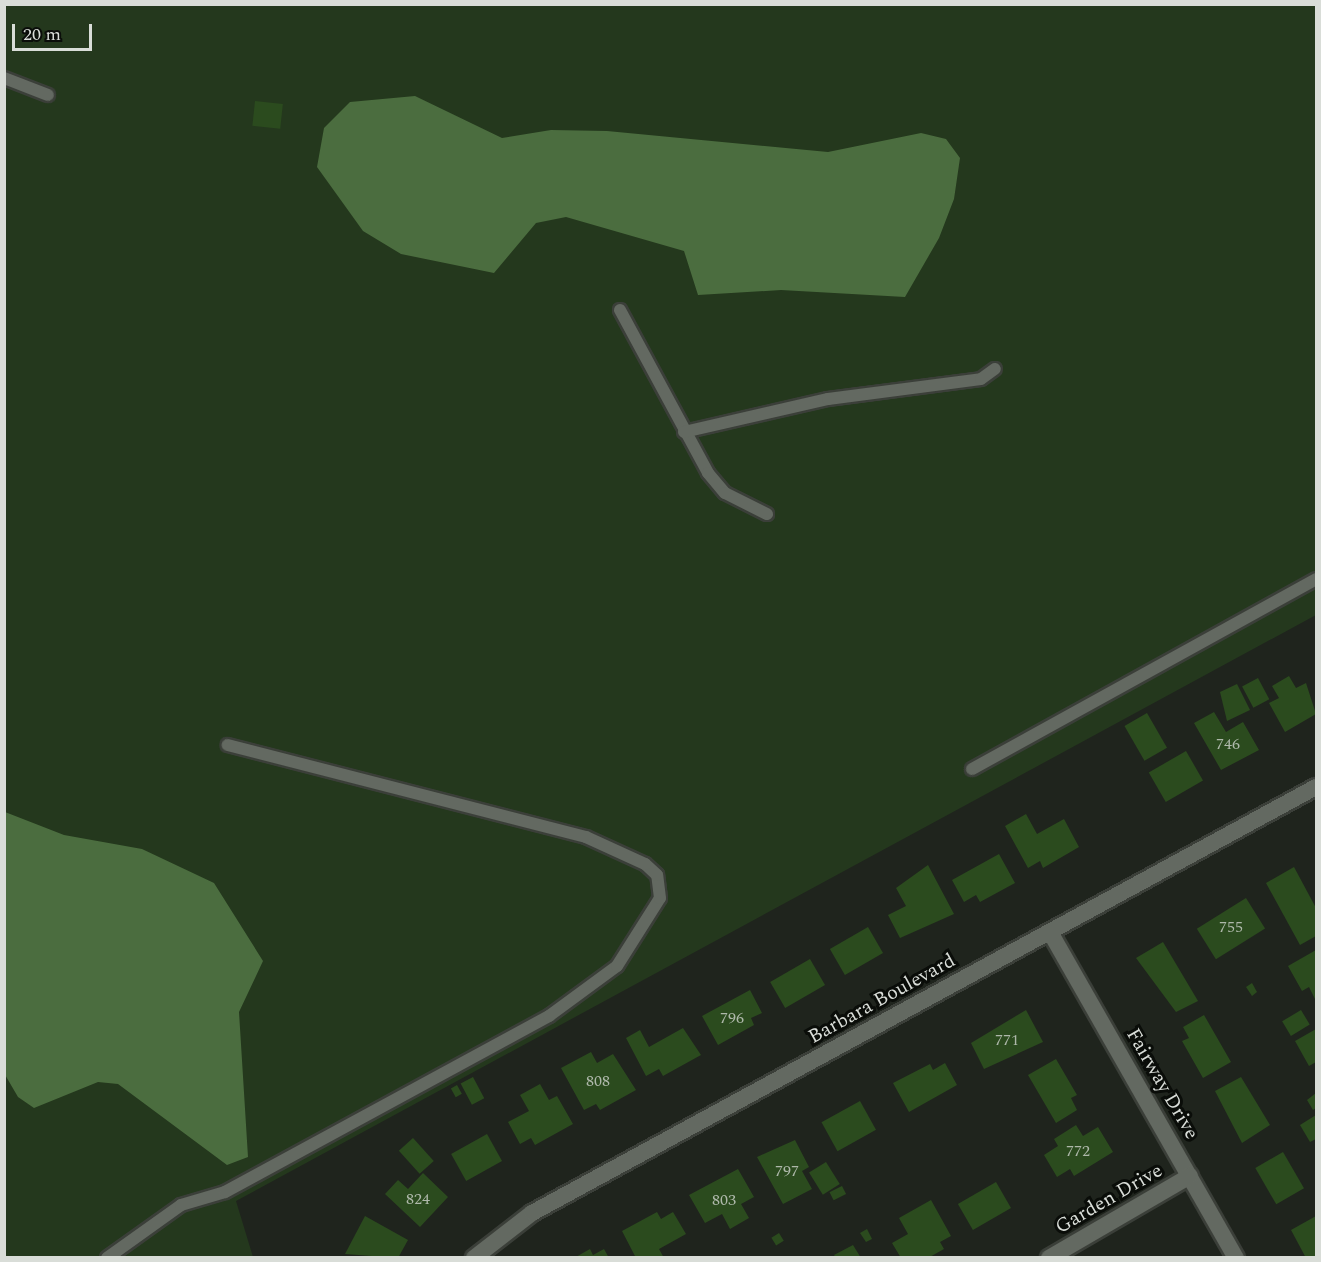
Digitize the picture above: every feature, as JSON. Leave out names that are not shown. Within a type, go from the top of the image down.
[{"type":"street","name":"Barbara Boulevard","points":[[474,1257],[532,1213],[1316,789]]},
{"type":"street","name":"Fairway Drive","points":[[1050,932],[1236,1257]]},
{"type":"street","name":"Garden Drive","points":[[1049,1257],[1190,1176]]},
{"type":"lane","points":[[4,78],[48,95]]},
{"type":"lane","points":[[620,310],[684,432],[725,493],[767,514]]},
{"type":"lane","points":[[684,432],[828,399],[981,379],[995,369]]},
{"type":"lane","points":[[972,769],[1317,579]]},
{"type":"lane","points":[[107,1257],[181,1205],[225,1192],[549,1016],[617,966],[660,898],[657,875],[645,864],[586,837],[228,745]]},
{"type":"shaded area","points":[[5,5],[1316,5],[1316,615],[236,1201],[253,1257],[5,1257]]},
{"type":"shaded area","points":[[415,96],[502,138],[551,130],[607,131],[828,152],[921,133],[946,139],[960,158],[954,199],[939,238],[905,297],[781,290],[698,295],[684,251],[566,217],[536,223],[494,273],[401,254],[363,231],[317,167],[324,128],[350,102]]},
{"type":"shaded area","points":[[5,812],[64,835],[142,849],[214,883],[263,961],[239,1012],[248,1157],[227,1165],[118,1084],[98,1082],[34,1108],[18,1097],[4,1073]]},
{"type":"building","points":[[255,101],[283,104],[280,129],[252,126]]},
{"type":"building","points":[[1289,676],[1296,688],[1306,683],[1316,714],[1285,732],[1269,703],[1279,698],[1272,686]]},
{"type":"building","points":[[1258,678],[1269,699],[1253,708],[1242,686]]},
{"type":"building","points":[[1237,684],[1250,710],[1227,721],[1220,692]]},
{"type":"building","points":[[1214,712],[1226,732],[1243,722],[1259,750],[1221,770],[1194,723]]},
{"type":"building","points":[[1147,713],[1167,748],[1144,761],[1124,726]]},
{"type":"building","points":[[1186,751],[1203,780],[1166,802],[1149,773]]},
{"type":"building","points":[[1026,814],[1037,834],[1064,819],[1079,847],[1043,868],[1040,861],[1028,868],[1005,826]]},
{"type":"building","points":[[999,854],[1015,883],[980,902],[976,895],[964,902],[952,880]]},
{"type":"building","points":[[928,865],[954,914],[900,938],[888,915],[906,906],[896,888]]},
{"type":"building","points":[[1294,867],[1316,908],[1316,936],[1300,945],[1266,883]]},
{"type":"building","points":[[1246,898],[1265,929],[1216,959],[1197,929]]},
{"type":"building","points":[[868,927],[883,953],[845,975],[830,949]]},
{"type":"building","points":[[1163,942],[1198,1001],[1176,1012],[1136,958]]},
{"type":"building","points":[[1316,950],[1316,1001],[1309,987],[1302,991],[1288,966]]},
{"type":"building","points":[[810,959],[825,985],[785,1008],[770,982]]},
{"type":"building","points":[[1252,983],[1257,992],[1252,996],[1246,987]]},
{"type":"building","points":[[750,990],[762,1013],[751,1018],[754,1025],[718,1045],[702,1016]]},
{"type":"building","points":[[1026,1010],[1043,1042],[984,1069],[971,1043]]},
{"type":"building","points":[[1301,1010],[1310,1025],[1291,1036],[1282,1021]]},
{"type":"building","points":[[1204,1015],[1231,1062],[1203,1078],[1182,1041],[1189,1038],[1183,1027]]},
{"type":"building","points":[[683,1028],[701,1055],[663,1076],[659,1069],[646,1076],[626,1038],[640,1030],[649,1047]]},
{"type":"building","points":[[1316,1029],[1316,1062],[1309,1066],[1295,1041]]},
{"type":"building","points":[[591,1052],[597,1063],[613,1054],[636,1090],[600,1110],[596,1104],[584,1110],[561,1068]]},
{"type":"building","points":[[1056,1059],[1077,1095],[1071,1098],[1077,1110],[1056,1123],[1028,1075]]},
{"type":"building","points":[[945,1063],[957,1085],[909,1112],[893,1083],[930,1064],[933,1070]]},
{"type":"building","points":[[473,1077],[484,1098],[472,1105],[461,1084]]},
{"type":"building","points":[[1241,1077],[1270,1125],[1242,1143],[1215,1091]]},
{"type":"building","points":[[540,1084],[549,1100],[557,1096],[573,1124],[535,1145],[531,1138],[520,1144],[508,1122],[529,1111],[520,1095]]},
{"type":"building","points":[[457,1085],[462,1094],[456,1097],[451,1088]]},
{"type":"building","points":[[1316,1093],[1316,1108],[1313,1110],[1307,1100]]},
{"type":"building","points":[[860,1101],[876,1130],[838,1151],[822,1122]]},
{"type":"building","points":[[1316,1115],[1316,1139],[1310,1142],[1300,1125]]},
{"type":"building","points":[[1076,1125],[1083,1136],[1098,1127],[1113,1152],[1074,1176],[1070,1169],[1057,1177],[1044,1155],[1058,1146],[1054,1139]]},
{"type":"building","points":[[487,1134],[502,1161],[466,1181],[451,1154]]},
{"type":"building","points":[[413,1138],[434,1161],[420,1174],[399,1151]]},
{"type":"building","points":[[795,1140],[809,1167],[802,1171],[812,1189],[783,1204],[757,1157]]},
{"type":"building","points":[[1283,1152],[1304,1188],[1276,1204],[1255,1168]]},
{"type":"building","points":[[826,1162],[840,1184],[823,1195],[809,1173]]},
{"type":"building","points":[[738,1169],[754,1197],[741,1204],[749,1218],[730,1229],[722,1214],[705,1223],[689,1195]]},
{"type":"building","points":[[423,1173],[448,1197],[420,1227],[385,1194],[398,1180],[408,1189]]},
{"type":"building","points":[[996,1182],[1011,1208],[973,1230],[958,1204]]},
{"type":"building","points":[[842,1186],[846,1194],[834,1200],[830,1192]]},
{"type":"building","points":[[931,1200],[951,1236],[940,1242],[944,1249],[928,1258],[901,1258],[892,1243],[908,1234],[899,1218]]},
{"type":"building","points":[[657,1212],[661,1219],[673,1212],[686,1234],[659,1249],[664,1258],[636,1258],[622,1231]]},
{"type":"building","points":[[365,1216],[408,1240],[398,1258],[345,1254]]},
{"type":"building","points":[[1316,1216],[1316,1258],[1306,1258],[1291,1230]]},
{"type":"building","points":[[867,1229],[872,1239],[866,1242],[860,1233]]},
{"type":"building","points":[[779,1233],[784,1241],[776,1245],[771,1238]]},
{"type":"building","points":[[853,1245],[861,1258],[836,1258],[834,1255]]},
{"type":"building","points":[[590,1249],[593,1255],[604,1249],[609,1258],[574,1258]]}]
